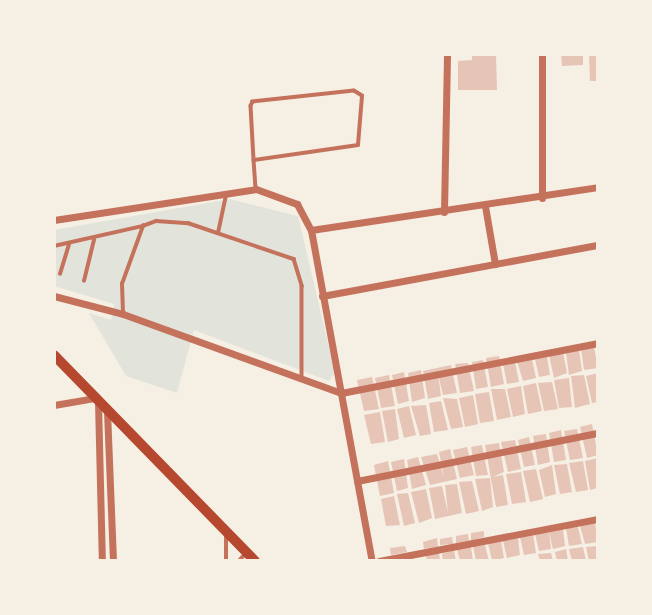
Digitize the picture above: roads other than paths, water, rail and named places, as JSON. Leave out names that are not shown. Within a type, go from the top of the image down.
[{"type":"main road","points":[[54,355],[226,532],[247,558]]},
{"type":"street","points":[[444,212],[447,54]]},
{"type":"street","points":[[542,54],[542,198]]},
{"type":"street","points":[[311,230],[542,198],[598,187]]},
{"type":"street","points":[[54,220],[256,190],[282,196],[297,204],[311,230],[372,561]]},
{"type":"street","points":[[485,206],[495,264]]},
{"type":"street","points":[[322,296],[598,245]]},
{"type":"street","points":[[54,296],[123,314],[341,393],[598,343]]},
{"type":"street","points":[[54,405],[96,400],[102,561]]},
{"type":"street","points":[[107,411],[113,561]]},
{"type":"street","points":[[357,481],[598,433]]},
{"type":"street","points":[[379,561],[598,519]]},
{"type":"lane","points":[[254,160],[358,145],[362,96],[354,91],[256,99],[251,106],[254,160],[256,190]]},
{"type":"lane","points":[[218,233],[226,194]]},
{"type":"lane","points":[[54,246],[94,240],[173,220],[295,259],[302,286],[302,377]]},
{"type":"lane","points":[[123,314],[122,284],[143,226]]},
{"type":"lane","points":[[84,281],[94,240]]},
{"type":"lane","points":[[60,274],[69,245]]},
{"type":"lane","points":[[226,532],[226,561]]}]
